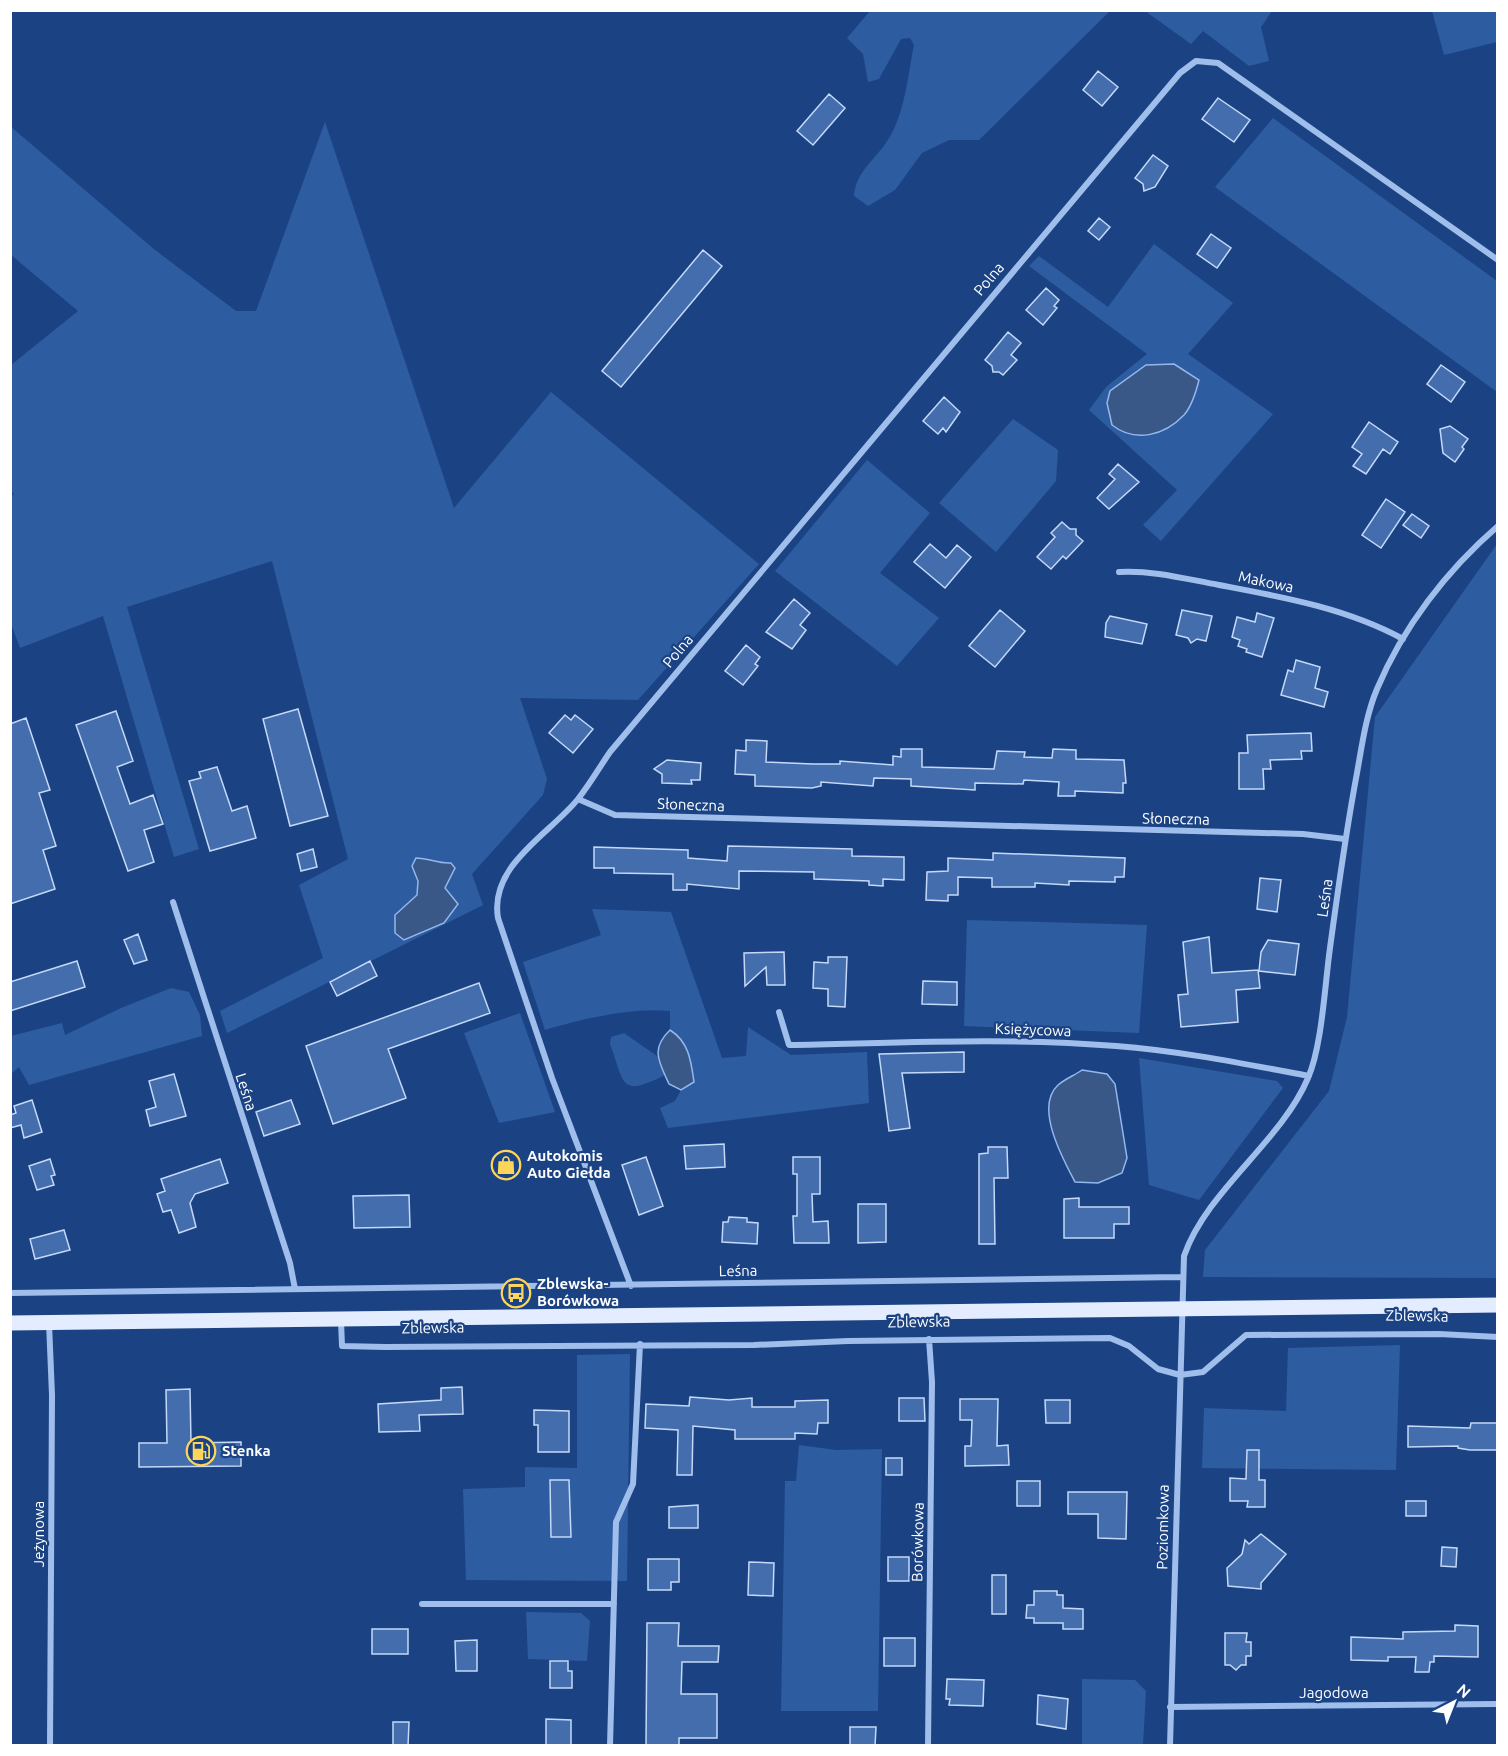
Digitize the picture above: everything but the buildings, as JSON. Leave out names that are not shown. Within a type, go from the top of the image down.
[{"type":"main road","name":"Zblewska","points":[[11,1320],[49,1322],[340,1320],[1497,1305]]},
{"type":"street","name":"Polna","points":[[578,800],[610,752],[1040,236],[1180,73],[1196,61],[1218,63],[1497,260]]},
{"type":"street","name":"Leśna","points":[[1182,1309],[1182,1276],[1188,1243],[1296,1102],[1309,1076],[1319,1023],[1345,839],[1365,729],[1374,700],[1403,639],[1464,557],[1497,526]]},
{"type":"street","name":"Makowa","points":[[1119,572],[1161,574],[1279,596],[1340,612],[1381,627],[1403,639]]},
{"type":"street","name":"Słoneczna","points":[[578,800],[615,815],[1302,834],[1345,839]]},
{"type":"street","points":[[578,800],[516,863],[500,890],[497,910],[552,1078],[631,1286]]},
{"type":"street","name":"Leśna","points":[[173,902],[290,1263],[295,1289]]},
{"type":"street","name":"Księżycowa","points":[[779,1012],[789,1045],[997,1040],[1117,1046],[1229,1061],[1309,1076]]},
{"type":"street","name":"Leśna","points":[[10,1293],[631,1286],[1182,1276]]},
{"type":"street","name":"Poziomkowa","points":[[1170,1746],[1182,1309]]},
{"type":"street","name":"Zblewska","points":[[340,1320],[342,1346],[754,1345],[929,1339],[1110,1338],[1129,1346],[1158,1369],[1180,1375],[1203,1372],[1246,1335],[1439,1334],[1497,1337]]},
{"type":"street","name":"Jeżynowa","points":[[49,1322],[52,1395],[50,1746]]},
{"type":"street","name":"Borówkowa","points":[[928,1746],[932,1382],[929,1339]]},
{"type":"street","points":[[610,1746],[616,1522],[633,1484],[640,1344]]},
{"type":"street","points":[[422,1604],[614,1604]]},
{"type":"street","name":"Jagodowa","points":[[1170,1707],[1497,1704]]},
{"type":"shaded area","points":[[870,11],[1110,11],[979,140],[949,140],[922,153],[895,190],[868,206],[854,196],[856,187],[863,172],[889,138],[899,117],[914,45],[910,38],[901,39],[879,79],[868,82],[863,54],[847,38]]},
{"type":"shaded area","points":[[1145,11],[1272,11],[1261,27],[1269,61],[1249,66],[1203,31],[1191,44]]},
{"type":"shaded area","points":[[1432,11],[1497,11],[1497,42],[1444,55]]},
{"type":"shaded area","points":[[1273,118],[1497,281],[1497,392],[1215,187]]},
{"type":"shaded area","points":[[325,122],[454,508],[551,392],[759,564],[638,700],[520,698],[547,779],[543,795],[472,874],[483,905],[227,1033],[220,1011],[323,958],[299,885],[348,859],[272,561],[127,607],[199,849],[174,857],[103,616],[20,648],[10,621],[10,497],[14,494],[10,490],[11,365],[78,311],[11,255],[10,126],[155,250],[236,311],[256,311]]},
{"type":"shaded area","points":[[1154,244],[1233,303],[1188,354],[1273,414],[1161,541],[1143,525],[1177,490],[1089,410],[1106,387],[1147,354],[1029,266],[1039,256],[1108,307]]},
{"type":"shaded area","points":[[1174,364],[1199,380],[1195,394],[1184,415],[1168,428],[1149,435],[1130,434],[1112,425],[1107,403],[1110,391],[1146,365]]},
{"type":"shaded area","points":[[1013,419],[1058,450],[1056,481],[996,552],[939,503]]},
{"type":"shaded area","points":[[867,460],[930,513],[880,573],[939,618],[897,666],[775,571]]},
{"type":"shaded area","points":[[1497,544],[1497,1278],[1203,1277],[1205,1250],[1329,1091],[1347,1017],[1375,717]]},
{"type":"shaded area","points":[[416,858],[451,863],[455,868],[445,888],[458,904],[444,923],[404,940],[395,933],[395,915],[417,895],[418,881],[412,866]]},
{"type":"shaded area","points":[[592,909],[671,912],[722,1058],[746,1056],[748,1027],[791,1055],[867,1052],[869,1103],[668,1128],[660,1108],[675,1101],[681,1090],[694,1082],[685,1047],[670,1030],[670,1011],[624,1012],[545,1030],[523,962],[601,935]]},
{"type":"shaded area","points":[[967,920],[1147,925],[1139,1033],[964,1026]]},
{"type":"shaded area","points":[[171,988],[189,992],[200,1015],[202,1036],[29,1085],[19,1067],[11,1074],[11,1036],[62,1023],[65,1035],[121,1008]]},
{"type":"shaded area","points":[[520,1013],[555,1112],[499,1123],[464,1033]]},
{"type":"shaded area","points":[[670,1030],[685,1046],[692,1067],[694,1082],[681,1090],[669,1084],[658,1056],[660,1043]]},
{"type":"shaded area","points":[[624,1033],[657,1056],[665,1075],[639,1085],[631,1086],[626,1083],[610,1044],[611,1037]]},
{"type":"shaded area","points":[[1139,1058],[1277,1081],[1283,1088],[1199,1200],[1149,1185]]},
{"type":"shaded area","points":[[1082,1070],[1107,1074],[1115,1084],[1127,1158],[1122,1173],[1098,1183],[1075,1182],[1058,1147],[1050,1119],[1051,1095],[1058,1085]]},
{"type":"shaded area","points":[[1400,1345],[1396,1470],[1202,1468],[1204,1408],[1286,1411],[1288,1348]]},
{"type":"shaded area","points":[[630,1354],[627,1581],[466,1580],[463,1489],[525,1487],[525,1467],[577,1468],[577,1355]]},
{"type":"shaded area","points":[[799,1445],[836,1450],[882,1449],[878,1711],[781,1711],[785,1481],[796,1481]]},
{"type":"shaded area","points":[[526,1612],[581,1613],[590,1621],[587,1661],[528,1659]]},
{"type":"shaded area","points":[[1082,1679],[1135,1680],[1146,1691],[1143,1745],[1082,1745]]},
{"type":"place","name":"Autokomis Auto Giełda","points":[[506,1165]]},
{"type":"place","name":"Zblewska- Borówkowa","points":[[516,1293]]},
{"type":"place","name":"Stenka","points":[[201,1451]]}]
